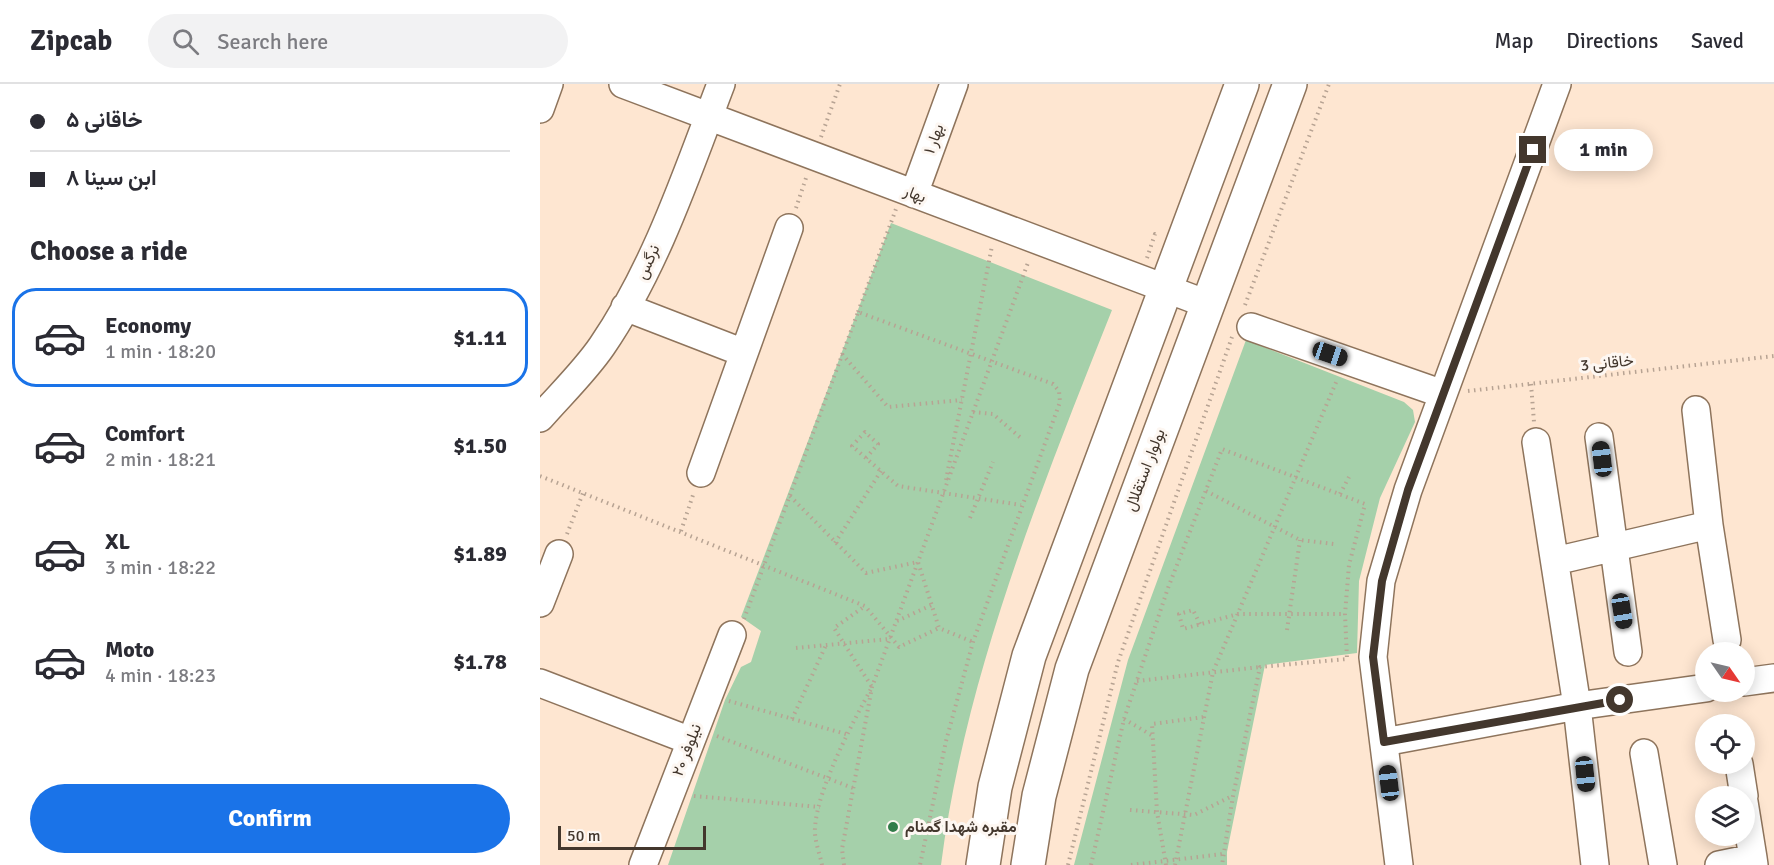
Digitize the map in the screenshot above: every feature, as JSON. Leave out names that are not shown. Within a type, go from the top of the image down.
[{"type":"main road","points":[[983,865],[995,788],[1029,656],[1242,84]]},
{"type":"main road","name":"بولوار استقلال","points":[[1028,865],[1039,796],[1072,669],[1290,84]]},
{"type":"street","points":[[540,109],[549,84]]},
{"type":"street","name":"بهار","points":[[623,84],[1207,304]]},
{"type":"street","name":"نرگس","points":[[541,416],[602,347],[646,269],[721,84]]},
{"type":"street","name":"بهار ۱","points":[[908,191],[954,84]]},
{"type":"street","points":[[1399,865],[1373,657],[1382,581],[1408,490],[1557,84]]},
{"type":"street","points":[[701,473],[789,228]]},
{"type":"street","points":[[625,307],[744,353]]},
{"type":"street","points":[[1242,323],[1443,394]]},
{"type":"street","points":[[1696,410],[1709,525],[1727,640]]},
{"type":"street","points":[[1599,437],[1612,548],[1629,652]]},
{"type":"street","points":[[1536,441],[1577,706],[1595,865]]},
{"type":"street","points":[[1555,561],[1709,525]]},
{"type":"street","points":[[540,603],[559,555]]},
{"type":"street","name":"نیلوفر ۲۰","points":[[643,865],[691,741],[741,632]]},
{"type":"street","points":[[1755,681],[1774,678]]},
{"type":"street","points":[[540,683],[691,741]]},
{"type":"street","points":[[1384,742],[1577,706],[1695,690]]},
{"type":"street","points":[[1644,753],[1663,865]]},
{"type":"street","points":[[1719,865],[1753,862],[1751,846]]},
{"type":"path","points":[[1068,865],[1118,662],[1216,378],[1242,323],[1329,84]]},
{"type":"path","points":[[741,632],[842,354],[908,191]]},
{"type":"path","points":[[943,493],[997,225]]},
{"type":"path","points":[[822,865],[815,829],[829,778],[846,734],[872,687],[1036,240]]},
{"type":"path","points":[[858,312],[1053,384],[1059,392],[1060,402],[973,642],[946,741],[920,865]]},
{"type":"path","points":[[842,354],[888,407],[962,400]]},
{"type":"path","name":"خاقانی 3","points":[[1443,394],[1774,356]]},
{"type":"path","points":[[1175,862],[1212,672],[1346,360]]},
{"type":"path","points":[[1531,384],[1536,441]]},
{"type":"path","points":[[973,412],[993,414],[1023,439]]},
{"type":"path","points":[[866,458],[878,444],[865,432],[852,446],[898,486],[1021,505]]},
{"type":"path","points":[[1091,865],[1124,719],[1137,681],[1222,448],[1365,504],[1349,565],[1345,614],[1347,659],[1137,681]]},
{"type":"path","points":[[970,518],[993,462]]},
{"type":"path","points":[[836,543],[881,471]]},
{"type":"path","points":[[681,531],[701,473]]},
{"type":"path","points":[[540,476],[865,606],[890,639],[899,647],[939,628],[973,642]]},
{"type":"path","points":[[1340,494],[1349,477]]},
{"type":"path","points":[[1206,491],[1300,540],[1334,544]]},
{"type":"path","points":[[559,555],[583,493]]},
{"type":"path","points":[[790,496],[866,573],[918,562]]},
{"type":"path","points":[[1287,630],[1300,540]]},
{"type":"path","points":[[918,562],[939,628]]},
{"type":"path","points":[[896,622],[932,605]]},
{"type":"path","points":[[844,865],[842,849],[872,687],[834,628],[865,606]]},
{"type":"path","points":[[1200,624],[1193,610],[1179,614],[1183,629],[1238,614],[1345,614]]},
{"type":"path","points":[[796,648],[890,639]]},
{"type":"path","points":[[792,718],[826,645]]},
{"type":"path","points":[[1222,865],[1233,796],[1260,667]]},
{"type":"path","points":[[722,709],[725,700],[846,734]]},
{"type":"path","points":[[1166,863],[1157,812],[1152,724],[1204,717]]},
{"type":"path","points":[[1124,719],[1153,737]]},
{"type":"path","points":[[716,726],[712,735],[854,788]]},
{"type":"path","points":[[694,785],[690,795],[820,807]]},
{"type":"path","points":[[1130,810],[1194,815],[1233,796]]},
{"type":"path","points":[[1131,865],[1166,863],[1222,855]]},
{"type":"green space","points":[[891,223],[1112,310],[1033,513],[987,653],[952,794],[941,865],[668,865],[725,700],[741,667],[751,662],[761,631],[741,617]]},
{"type":"green space","points":[[1246,340],[1404,402],[1413,410],[1415,422],[1380,498],[1359,581],[1357,653],[1265,665],[1227,852],[1227,865],[1074,865],[1128,660]]},
{"type":"place","name":"مقبره شهدا گمنام","points":[[893,827]]},
{"type":"route","points":[[1533,150],[1408,490],[1382,581],[1373,657],[1384,742],[1620,700]]}]
